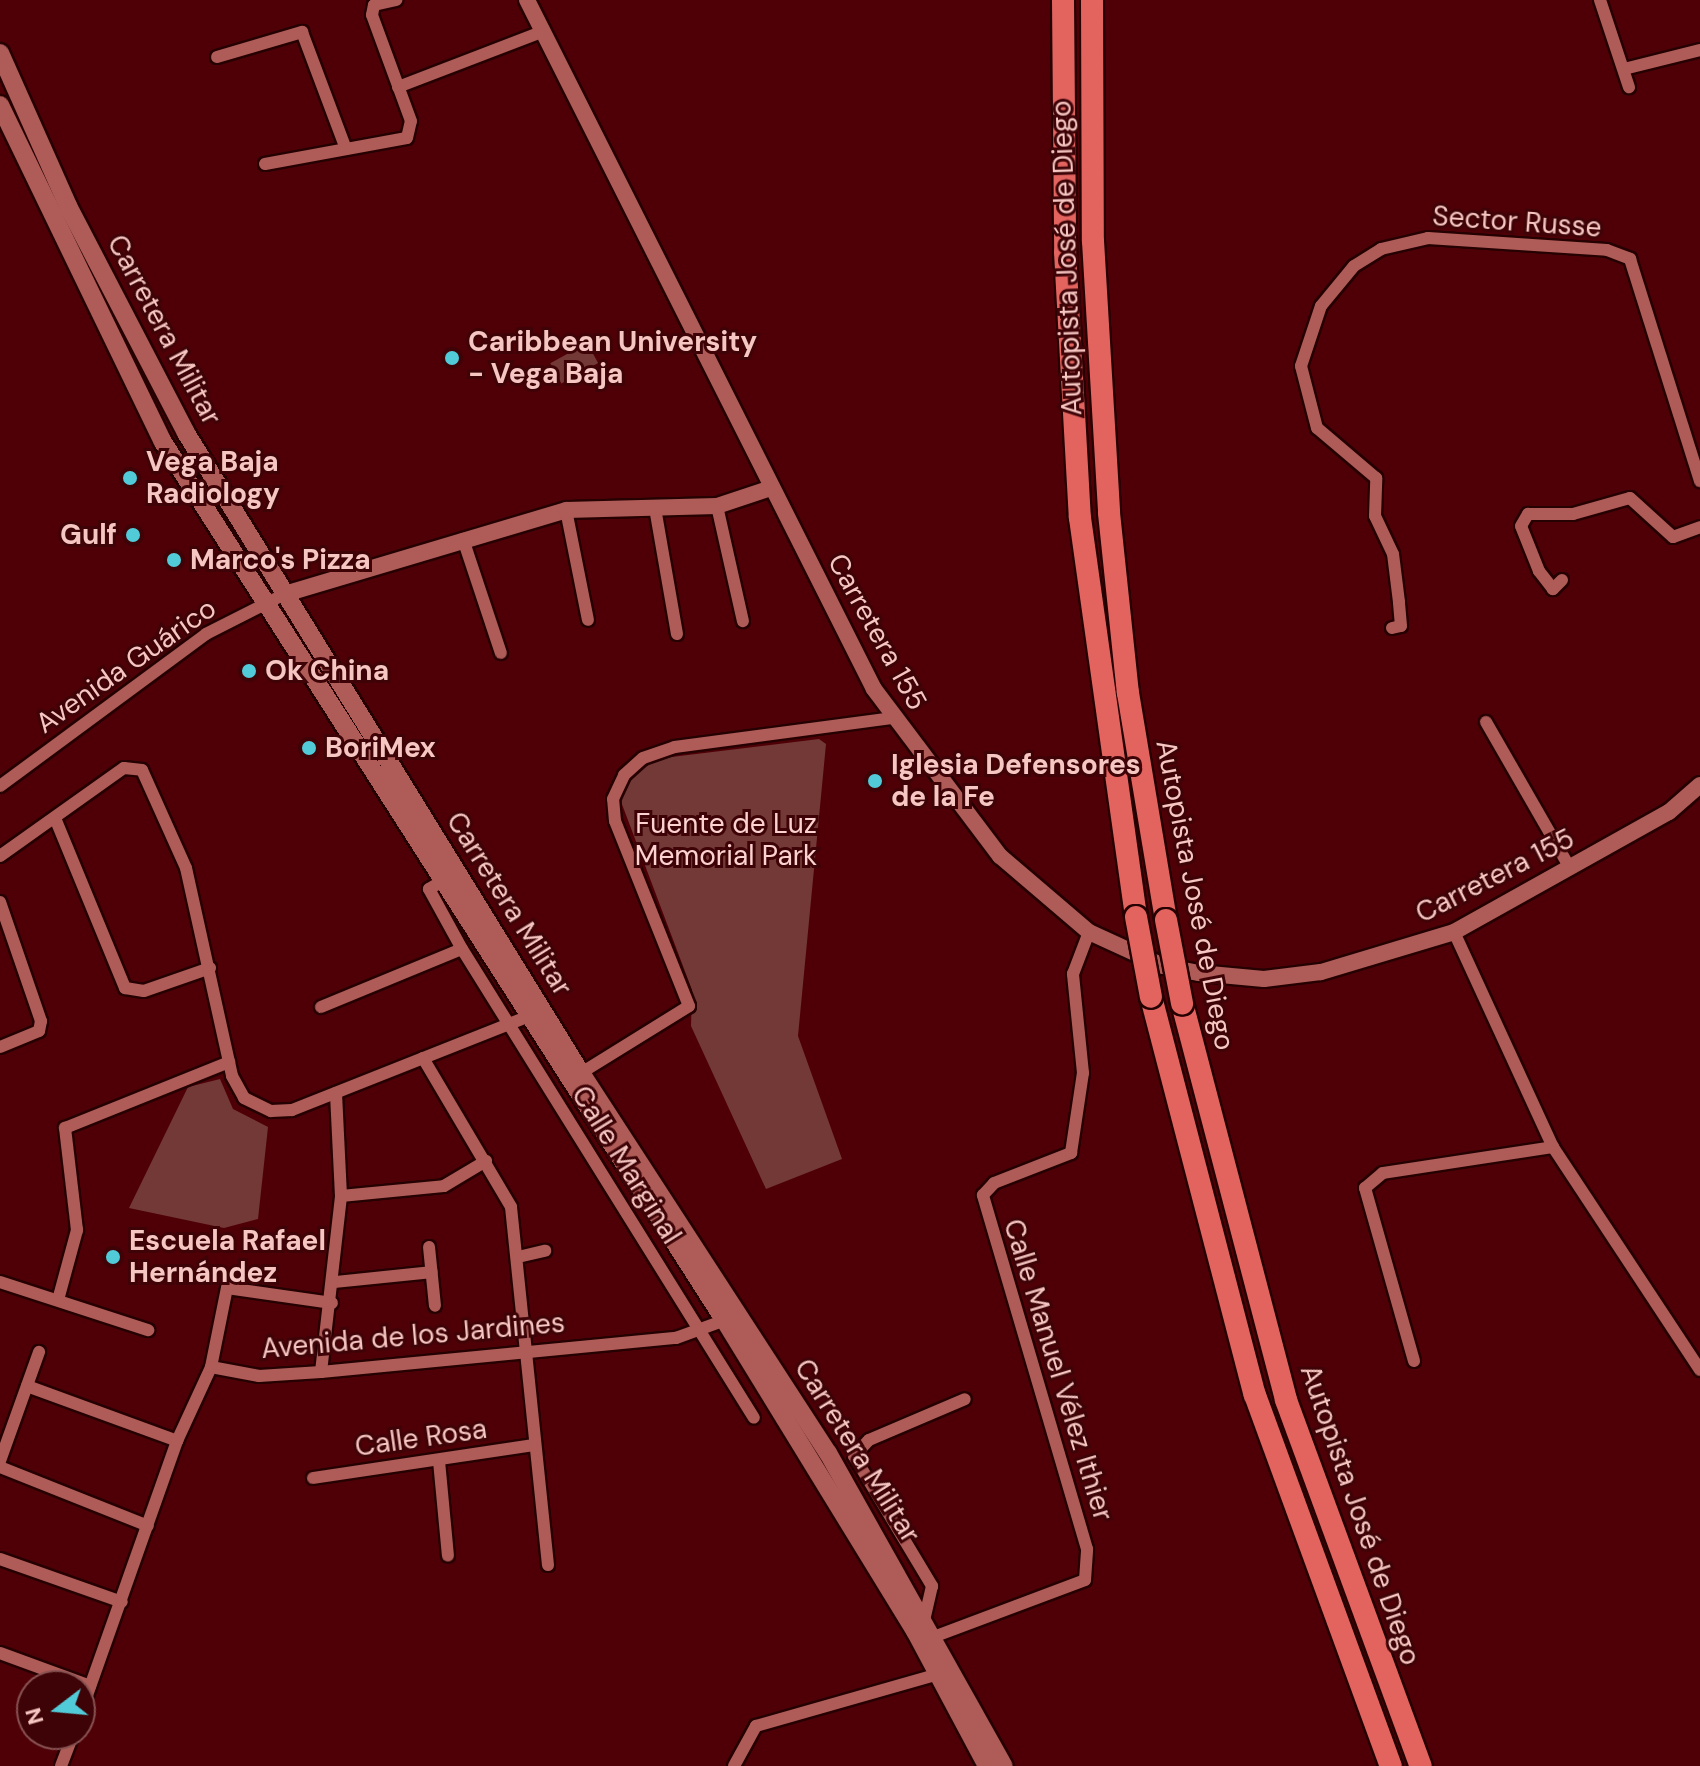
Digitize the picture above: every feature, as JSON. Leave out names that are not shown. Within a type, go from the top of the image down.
[{"type":"highway","name":"Autopista José de Diego","points":[[1063,0],[1065,252],[1079,503],[1136,917],[1151,997],[1255,1395],[1391,1766]]},
{"type":"highway","name":"Autopista José de Diego","points":[[1092,0],[1093,241],[1108,498],[1128,693],[1166,920],[1182,1003],[1286,1400],[1421,1766]]},
{"type":"main road","name":"Carretera Militar","points":[[0,53],[126,324],[285,594],[731,1317],[939,1674],[987,1766]]},
{"type":"main road","name":"Carretera Militar","points":[[0,105],[163,442],[527,1017],[731,1317],[828,1453],[936,1636],[1004,1766]]},
{"type":"street","points":[[265,164],[407,138],[411,121],[372,15],[374,5],[396,0]]},
{"type":"street","name":"Carretera 155","points":[[527,0],[771,488],[893,718],[1000,856],[1089,932],[1163,966],[1264,979],[1321,972],[1454,932],[1669,812],[1700,785]]},
{"type":"street","points":[[1600,0],[1629,87]]},
{"type":"street","points":[[398,87],[544,31]]},
{"type":"street","points":[[217,57],[302,32],[346,149]]},
{"type":"street","points":[[1624,69],[1700,50]]},
{"type":"street","name":"Sector Russe","points":[[1392,628],[1401,626],[1399,602],[1393,554],[1375,516],[1376,478],[1317,428],[1301,366],[1321,306],[1354,266],[1381,249],[1428,238],[1607,250],[1630,259],[1700,481]]},
{"type":"street","points":[[285,594],[566,510],[717,506],[771,488]]},
{"type":"street","points":[[1562,580],[1553,589],[1539,571],[1521,526],[1528,514],[1573,514],[1630,498],[1673,537],[1700,527]]},
{"type":"street","points":[[717,506],[743,621]]},
{"type":"street","points":[[655,508],[677,634]]},
{"type":"street","points":[[566,510],[588,620]]},
{"type":"street","points":[[463,539],[501,653]]},
{"type":"street","name":"Avenida Guárico","points":[[0,786],[206,634],[285,594]]},
{"type":"street","points":[[581,1073],[689,1006],[615,821],[613,799],[624,775],[643,758],[675,747],[893,718]]},
{"type":"street","points":[[1486,722],[1570,868]]},
{"type":"street","points":[[0,856],[124,768],[142,770],[186,868],[229,1062],[244,1098],[271,1111],[336,1093],[527,1017]]},
{"type":"street","points":[[55,818],[125,988],[144,991],[210,968]]},
{"type":"street","name":"Calle Marginal","points":[[441,882],[429,889],[462,949],[704,1332],[754,1418]]},
{"type":"street","points":[[0,902],[41,1021],[39,1031],[0,1047]]},
{"type":"street","name":"Calle Manuel Vélez Ithier","points":[[936,1636],[1085,1580],[1087,1549],[983,1195],[994,1183],[1071,1153],[1083,1073],[1073,974],[1089,932]]},
{"type":"street","points":[[1454,932],[1554,1136],[1553,1147],[1700,1370]]},
{"type":"street","points":[[321,1007],[462,949]]},
{"type":"street","points":[[423,1058],[511,1207],[548,1565]]},
{"type":"street","points":[[58,1300],[77,1230],[65,1128],[229,1062]]},
{"type":"street","points":[[321,1372],[335,1282],[341,1196],[336,1093]]},
{"type":"street","points":[[1414,1361],[1365,1188],[1383,1173],[1553,1147]]},
{"type":"street","points":[[341,1196],[444,1186],[486,1161]]},
{"type":"street","points":[[429,1247],[435,1306]]},
{"type":"street","points":[[518,1257],[545,1251]]},
{"type":"street","points":[[335,1282],[431,1272]]},
{"type":"street","points":[[0,1282],[148,1330]]},
{"type":"street","points":[[96,1670],[177,1441],[211,1367],[227,1288],[332,1303]]},
{"type":"street","points":[[704,1332],[731,1317]]},
{"type":"street","name":"Avenida de los Jardines","points":[[211,1367],[259,1376],[321,1372],[704,1332]]},
{"type":"street","points":[[39,1352],[0,1464],[148,1526]]},
{"type":"street","points":[[27,1386],[177,1441]]},
{"type":"street","points":[[854,1456],[869,1440],[965,1399]]},
{"type":"street","name":"Calle Rosa","points":[[313,1478],[535,1445]]},
{"type":"street","points":[[828,1453],[854,1456]]},
{"type":"street","points":[[854,1456],[932,1586],[925,1617]]},
{"type":"street","points":[[439,1461],[448,1556]]},
{"type":"street","points":[[0,1559],[122,1602]]},
{"type":"street","points":[[0,1653],[46,1670]]},
{"type":"street","points":[[734,1766],[756,1726],[939,1674]]},
{"type":"green space","points":[[587,343],[598,363],[561,383],[550,363]]},
{"type":"green space","name":"Fuente de Luz Memorial Park","points":[[819,739],[826,744],[798,1036],[842,1159],[766,1189],[691,1026],[692,990],[620,799],[636,771],[663,758]]},
{"type":"green space","points":[[220,1079],[233,1109],[268,1127],[258,1219],[224,1228],[129,1208],[188,1087]]},
{"type":"place","name":"Caribbean University - Vega Baja","points":[[452,358]]},
{"type":"place","name":"Vega Baja Radiology","points":[[130,478]]},
{"type":"place","name":"Gulf","points":[[133,535]]},
{"type":"place","name":"Marco's Pizza","points":[[174,560]]},
{"type":"place","name":"Ok China","points":[[249,671]]},
{"type":"place","name":"BoriMex","points":[[309,748]]},
{"type":"place","name":"Iglesia Defensores de la Fe","points":[[875,781]]},
{"type":"place","name":"Escuela Rafael Hernández","points":[[113,1257]]}]
